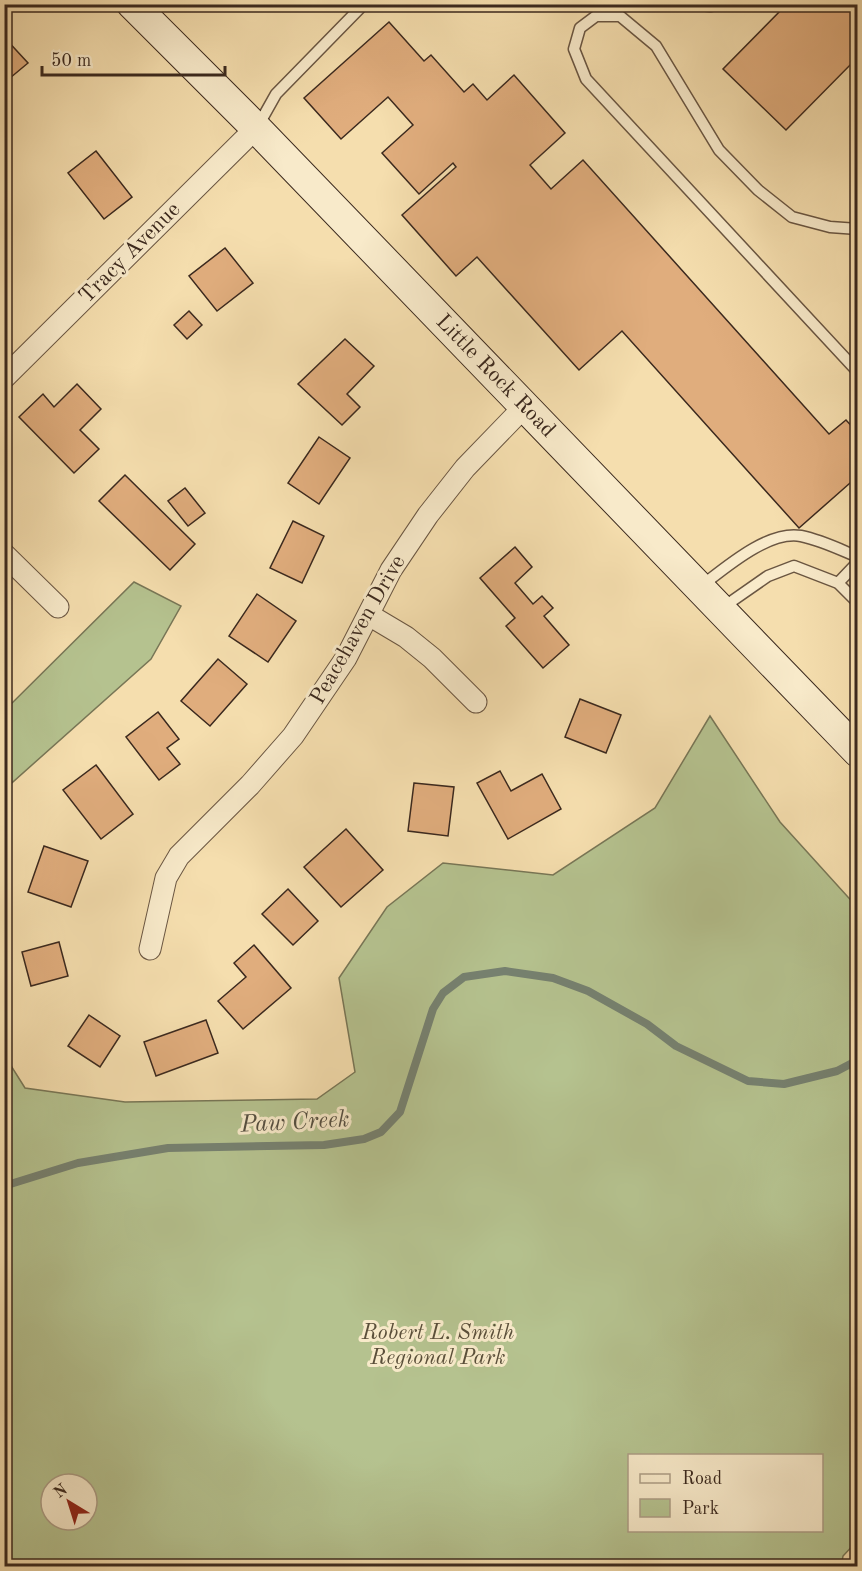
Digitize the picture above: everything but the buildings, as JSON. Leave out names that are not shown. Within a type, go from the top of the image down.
[{"type":"main road","name":"Little Rock Road","points":[[132,4],[256,128],[858,752]]},
{"type":"street","name":"Tracy Avenue","points":[[4,378],[256,128]]},
{"type":"street","name":"Peacehaven Drive","points":[[150,949],[166,879],[179,856],[250,785],[293,736],[324,693],[369,615],[391,570],[428,515],[465,468],[524,408]]},
{"type":"street","points":[[4,554],[58,607]]},
{"type":"street","points":[[369,615],[406,637],[432,658],[476,702]]},
{"type":"lane","points":[[256,128],[276,94],[364,4]]},
{"type":"lane","points":[[690,4],[710,6],[720,4]]},
{"type":"lane","points":[[858,229],[830,226],[792,217],[758,190],[718,150],[656,46],[620,16],[596,16],[580,28],[574,50],[586,80],[858,372]]},
{"type":"lane","points":[[699,587],[768,540],[798,535],[825,542],[858,557]]},
{"type":"lane","points":[[838,583],[858,562]]},
{"type":"lane","points":[[720,610],[768,576],[794,566],[838,583],[858,603]]},
{"type":"green space","points":[[134,582],[181,606],[151,659],[5,789],[5,710]]},
{"type":"green space","name":"Robert L. Smith Regional Park","points":[[710,716],[780,822],[857,907],[858,1540],[843,1556],[841,1566],[5,1566],[5,1056],[25,1088],[125,1102],[317,1099],[355,1072],[339,978],[387,907],[443,863],[553,875],[655,808]]},
{"type":"waterway","name":"Paw Creek","points":[[4,1186],[78,1163],[168,1148],[324,1145],[364,1139],[381,1132],[400,1112],[433,1009],[443,993],[464,977],[505,971],[553,978],[588,991],[647,1024],[676,1046],[748,1081],[784,1084],[837,1071],[858,1060]]}]
